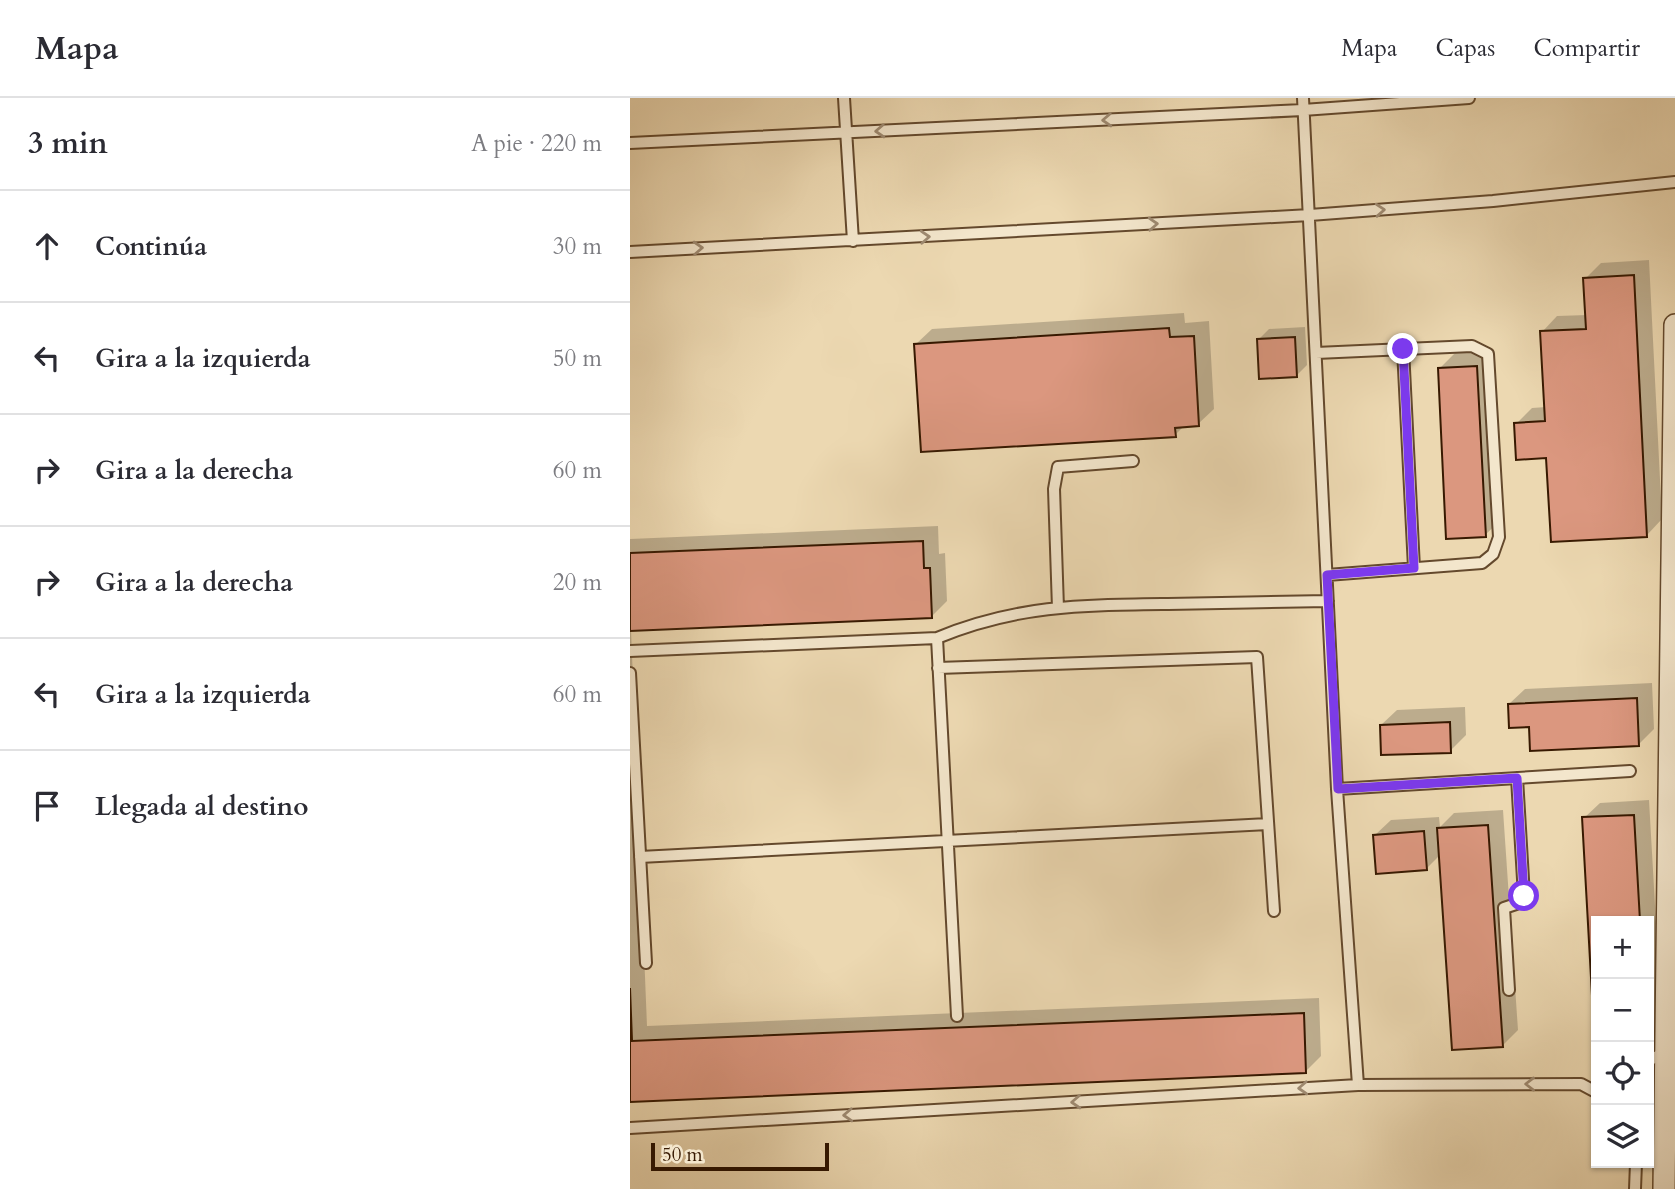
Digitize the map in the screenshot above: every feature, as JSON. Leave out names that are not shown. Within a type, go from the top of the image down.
[{"type":"street","points":[[1664,1189],[1656,1057],[1675,325]]},
{"type":"lane","points":[[844,98],[853,241]]},
{"type":"lane","points":[[1303,98],[1338,789],[1358,1085]]},
{"type":"lane","points":[[630,143],[1304,110],[1469,98]]},
{"type":"lane","points":[[630,252],[1310,215],[1493,201],[1675,182]]},
{"type":"lane","points":[[1316,354],[1472,346],[1488,354],[1499,537],[1493,554],[1482,563],[1327,575]]},
{"type":"lane","points":[[1403,349],[1414,568]]},
{"type":"lane","points":[[1058,608],[1054,489],[1058,467],[1133,461]]},
{"type":"lane","points":[[630,651],[937,638],[965,626],[1017,612],[1079,605],[1328,601]]},
{"type":"lane","points":[[937,638],[957,1016]]},
{"type":"lane","points":[[938,668],[1257,657],[1274,911]]},
{"type":"lane","points":[[630,673],[646,963]]},
{"type":"lane","points":[[1338,789],[1630,771]]},
{"type":"lane","points":[[1509,990],[1504,908],[1516,904],[1524,896],[1517,778]]},
{"type":"lane","points":[[640,857],[1268,824]]},
{"type":"lane","points":[[630,1128],[1358,1085],[1581,1084],[1591,1081]]},
{"type":"lane","points":[[1581,1084],[1591,1089]]},
{"type":"lane","points":[[1635,1189],[1636,1168]]},
{"type":"building","points":[[1634,275],[1647,537],[1551,542],[1546,458],[1516,460],[1514,423],[1545,421],[1540,331],[1586,329],[1583,278]]},
{"type":"building","points":[[1169,328],[1170,337],[1194,336],[1199,426],[1175,428],[1176,437],[921,452],[914,344]]},
{"type":"building","points":[[1295,337],[1297,377],[1259,379],[1257,339]]},
{"type":"building","points":[[1477,366],[1486,537],[1446,539],[1438,368]]},
{"type":"building","points":[[923,541],[924,568],[930,568],[932,618],[630,631],[630,553]]},
{"type":"building","points":[[1637,698],[1639,746],[1530,751],[1529,727],[1509,728],[1508,704]]},
{"type":"building","points":[[1450,722],[1451,753],[1381,755],[1380,725]]},
{"type":"building","points":[[1634,815],[1640,916],[1591,916],[1591,978],[1582,817]]},
{"type":"building","points":[[1488,825],[1503,1047],[1452,1050],[1437,828]]},
{"type":"building","points":[[1424,831],[1427,870],[1376,874],[1373,835]]},
{"type":"building","points":[[630,988],[632,1041],[1304,1013],[1306,1073],[630,1102]]},
{"type":"route","points":[[1403,349],[1414,568],[1327,575],[1338,789],[1517,778],[1524,896]]}]
